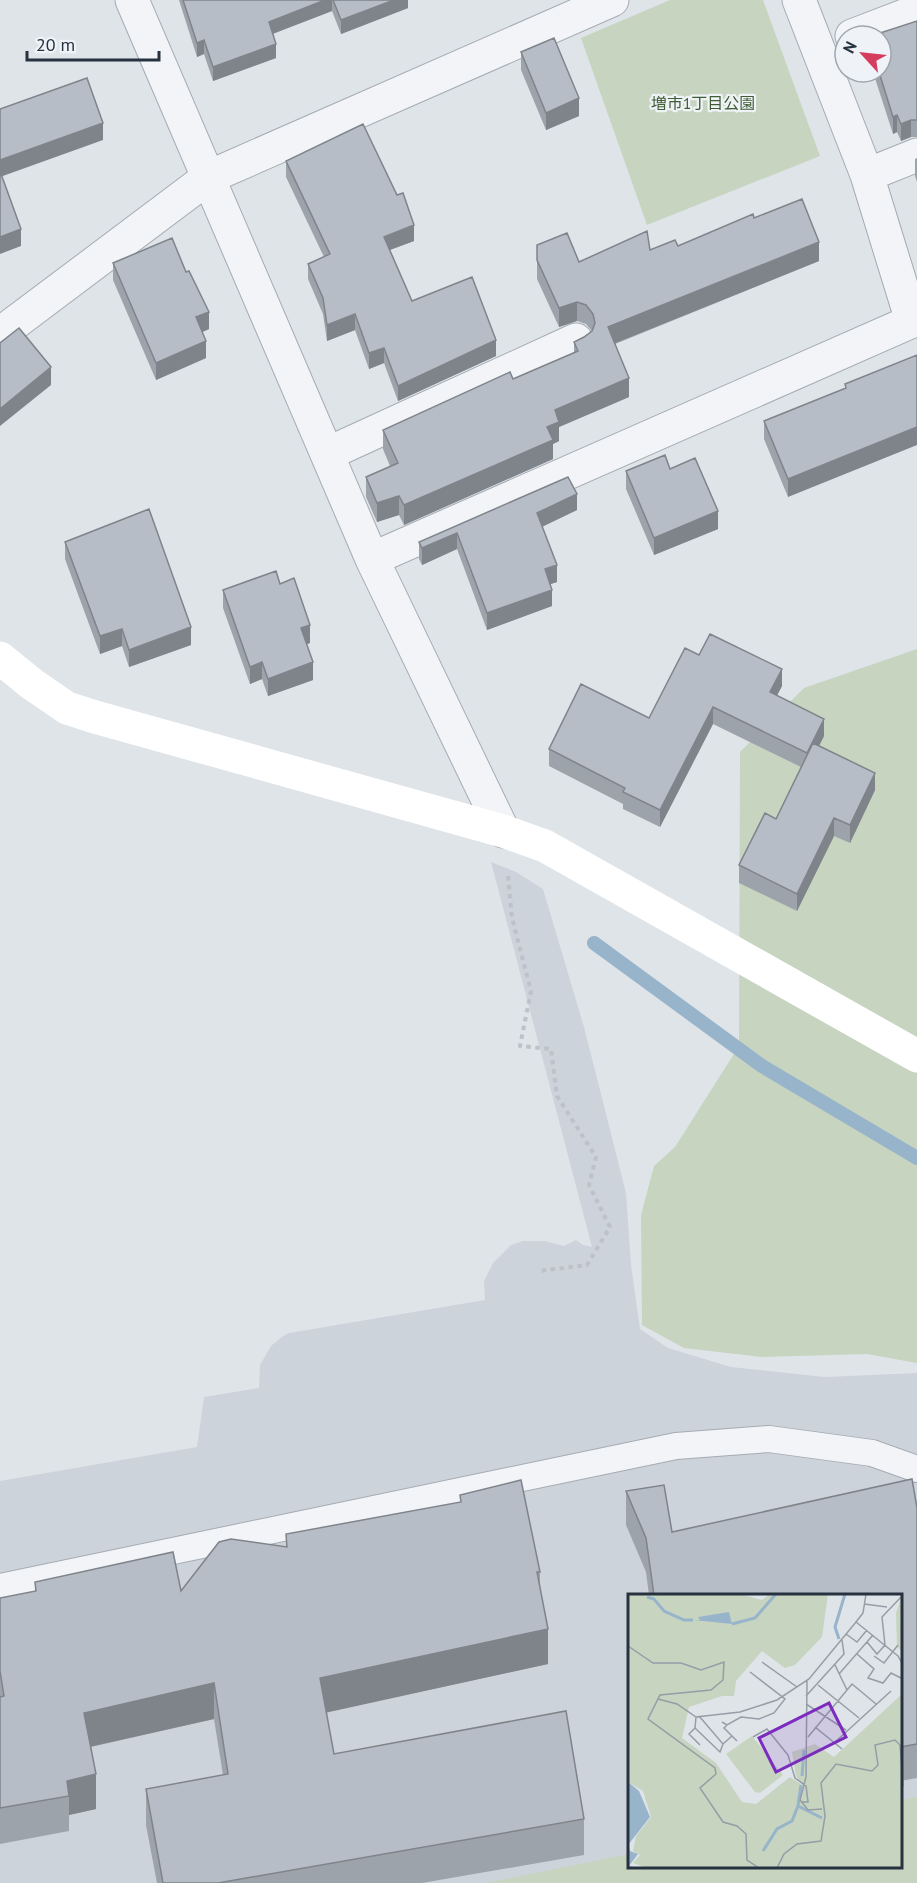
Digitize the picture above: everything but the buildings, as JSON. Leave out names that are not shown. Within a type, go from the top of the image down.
[{"type":"street","points":[[132,0],[372,559],[503,831]]},
{"type":"street","points":[[0,334],[209,177],[612,0]]},
{"type":"street","points":[[372,559],[914,320],[867,175],[832,44],[800,0]]},
{"type":"street","points":[[883,24],[917,11]]},
{"type":"street","points":[[867,175],[917,154]]},
{"type":"street","points":[[327,454],[576,340]]},
{"type":"street","points":[[0,658],[67,708],[503,831],[545,846],[917,1056]]},
{"type":"lane","points":[[0,1587],[676,1446],[769,1439],[872,1453],[917,1469]]},
{"type":"path","points":[[503,831],[512,918],[531,991],[520,1046],[551,1048],[557,1096],[596,1157],[589,1185],[610,1227],[587,1265],[539,1271]]},
{"type":"shaded area","points":[[491,862],[516,872],[543,889],[584,1027],[626,1193],[631,1265],[640,1329],[668,1348],[731,1367],[825,1377],[917,1373],[917,1883],[0,1883],[0,1481],[197,1447],[204,1397],[259,1388],[260,1365],[271,1346],[283,1336],[289,1333],[485,1300],[484,1281],[493,1263],[511,1245],[523,1241],[545,1241],[564,1246],[576,1240],[592,1247]]},
{"type":"green space","name":"増市1丁目公園","points":[[670,0],[763,0],[820,156],[647,225],[581,38]]},
{"type":"green space","points":[[917,649],[917,1363],[867,1354],[762,1357],[684,1348],[642,1325],[641,1215],[654,1166],[675,1147],[739,1046],[740,752],[804,688]]},
{"type":"green space","points":[[917,1797],[917,1883],[486,1883],[628,1854],[628,1868],[902,1868],[902,1800]]},
{"type":"waterway","points":[[594,943],[762,1066],[917,1158]]}]
